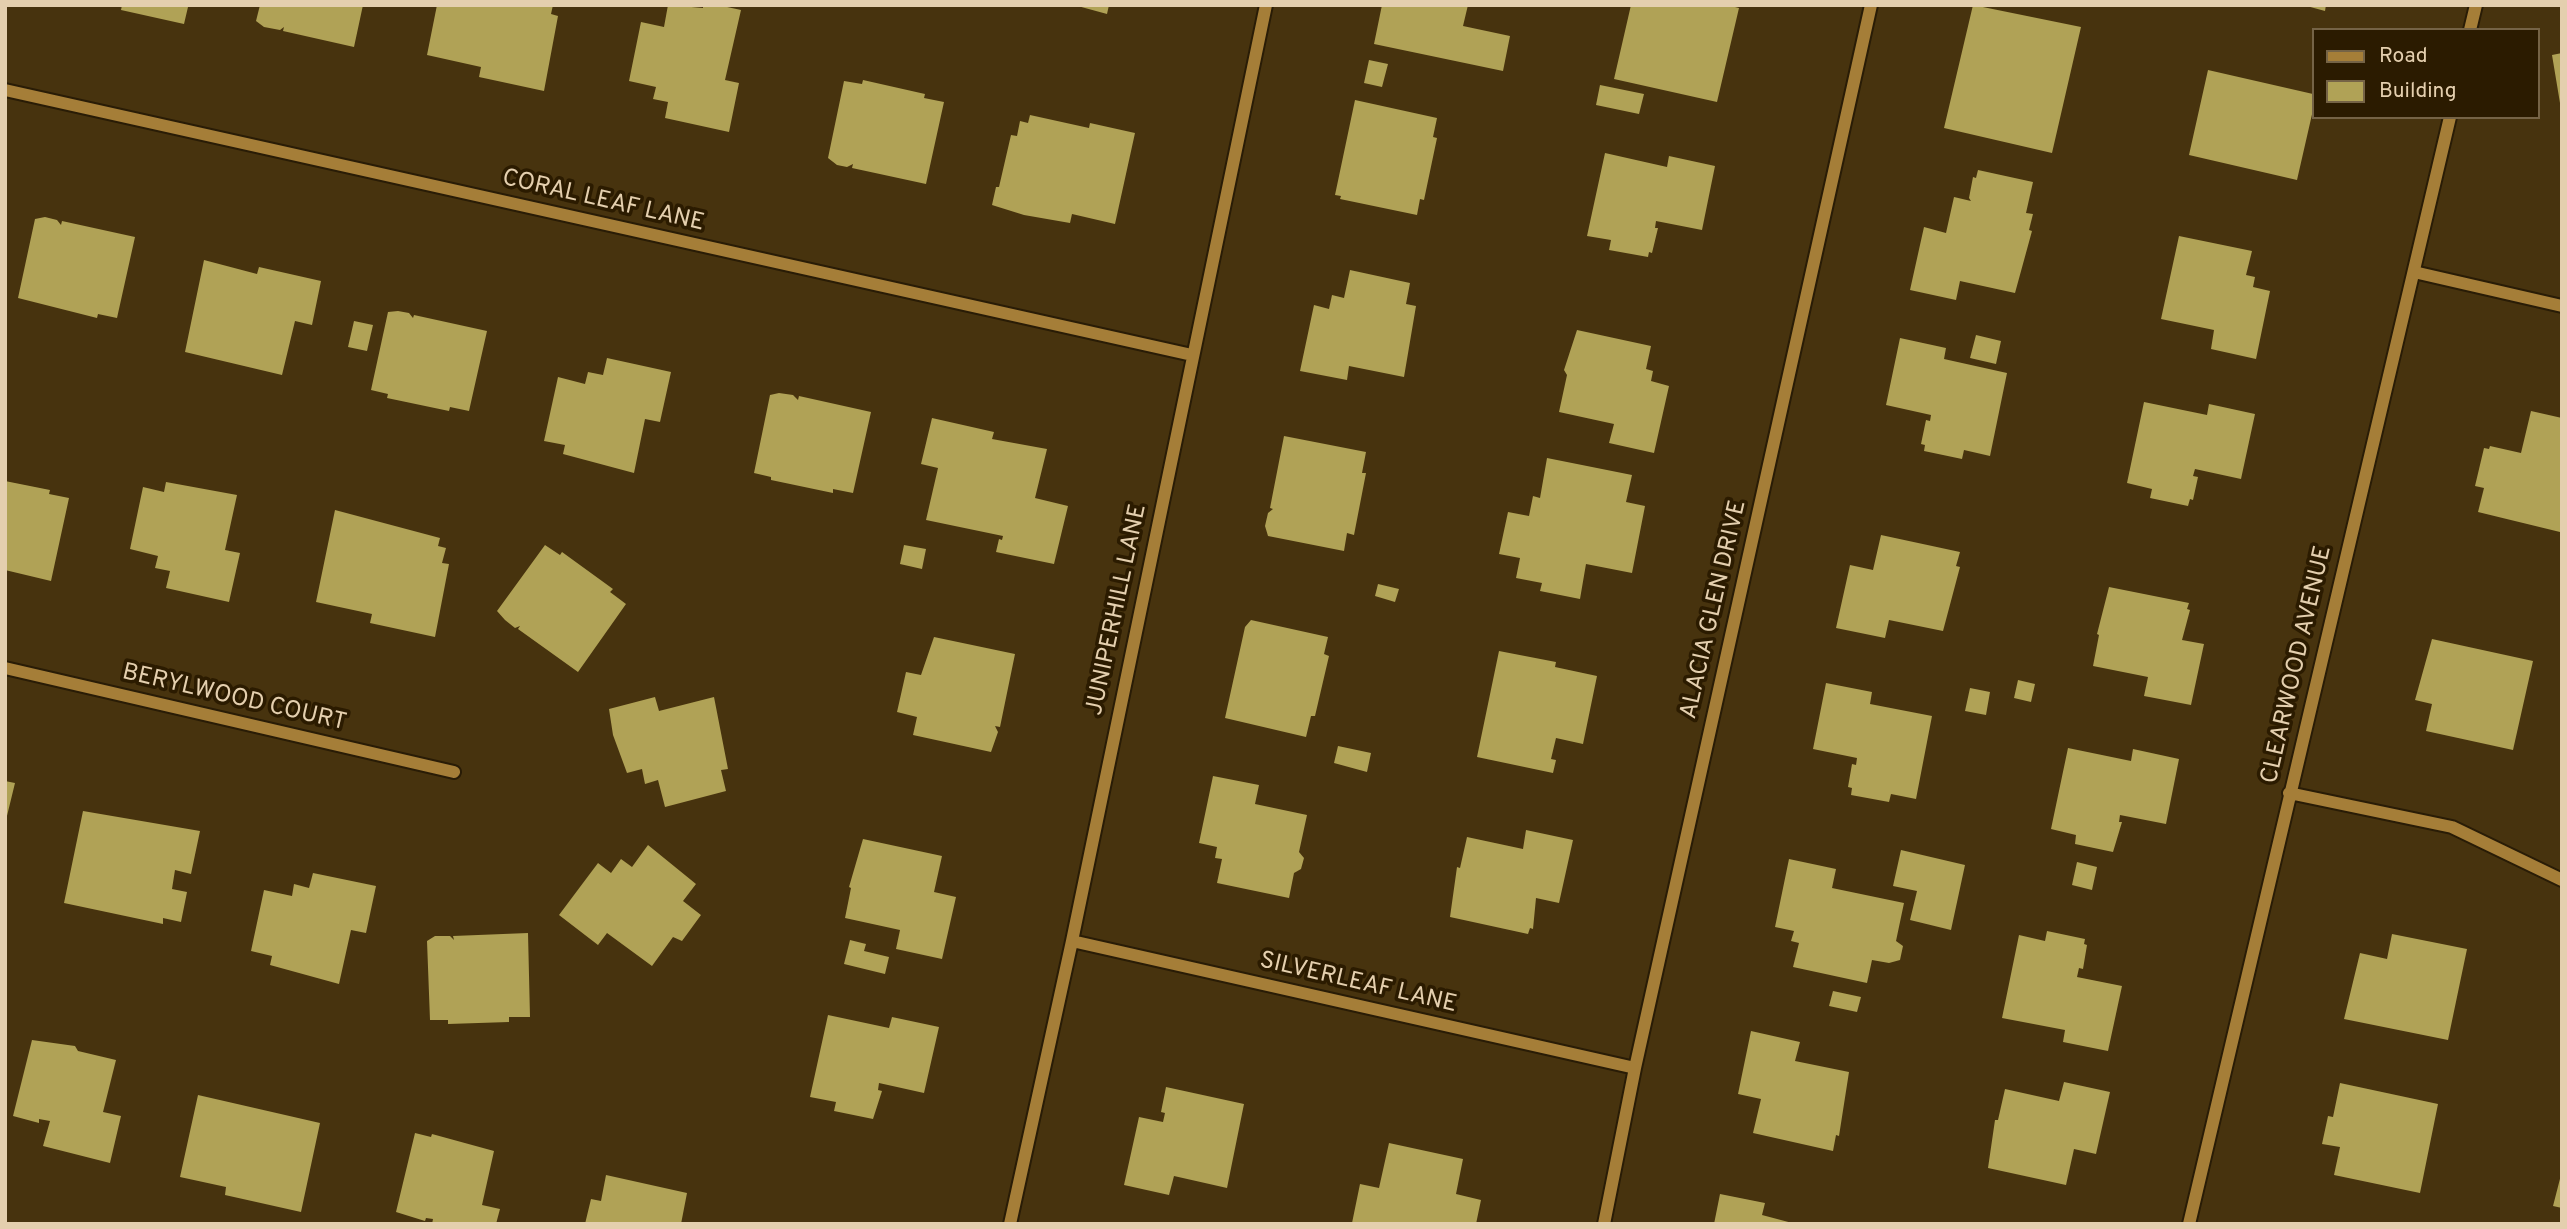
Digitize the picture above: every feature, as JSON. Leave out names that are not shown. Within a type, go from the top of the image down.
[{"type":"street","name":"JUNIPERHILL LANE","points":[[1010,1224],[1072,942],[1266,5]]},
{"type":"street","name":"ALACIA GLEN DRIVE","points":[[1604,1224],[1635,1068],[1871,5]]},
{"type":"street","points":[[2470,28],[2476,5]]},
{"type":"street","name":"CORAL LEAF LANE","points":[[5,90],[1192,355]]},
{"type":"street","name":"CLEARWOOD AVENUE","points":[[2189,1224],[2450,119]]},
{"type":"street","points":[[2414,272],[2562,306]]},
{"type":"street","name":"BERYLWOOD COURT","points":[[5,668],[454,772]]},
{"type":"street","points":[[2289,793],[2452,827],[2562,880]]},
{"type":"street","name":"SILVERLEAF LANE","points":[[1072,942],[1635,1068]]},
{"type":"building","points":[[122,5],[188,7],[184,24],[121,10]]},
{"type":"building","points":[[260,5],[363,5],[354,47],[283,31],[284,27],[280,30],[264,27],[256,21]]},
{"type":"building","points":[[437,5],[553,5],[551,14],[558,16],[544,91],[479,77],[481,67],[427,55]]},
{"type":"building","points":[[668,5],[703,8],[703,5],[718,5],[741,10],[725,80],[739,83],[729,132],[665,118],[668,102],[653,99],[656,87],[629,81],[641,22],[664,27]]},
{"type":"building","points":[[1074,5],[1109,5],[1107,14]]},
{"type":"building","points":[[1382,5],[1468,5],[1463,26],[1510,36],[1503,71],[1374,44]]},
{"type":"building","points":[[1631,5],[1727,5],[1739,8],[1717,102],[1614,79]]},
{"type":"building","points":[[1973,5],[2081,27],[2052,153],[1944,128]]},
{"type":"building","points":[[2303,5],[2326,5],[2325,11]]},
{"type":"building","points":[[2562,53],[2562,103],[2560,103],[2552,55]]},
{"type":"building","points":[[1369,60],[1388,64],[1382,87],[1364,83]]},
{"type":"building","points":[[2208,70],[2312,94],[2312,114],[2297,180],[2189,155]]},
{"type":"building","points":[[863,80],[925,94],[924,98],[944,102],[926,184],[852,168],[853,164],[847,167],[837,165],[828,158],[844,81],[862,84]]},
{"type":"building","points":[[1600,85],[1644,94],[1639,114],[1596,105]]},
{"type":"building","points":[[1355,100],[1437,118],[1433,137],[1437,138],[1424,200],[1420,199],[1417,215],[1340,199],[1341,196],[1335,195]]},
{"type":"building","points":[[1030,115],[1089,128],[1090,123],[1135,133],[1115,224],[1072,214],[1070,223],[1024,215],[992,205],[1011,135],[1017,136],[1020,121],[1028,123]]},
{"type":"building","points":[[1605,153],[1667,167],[1669,156],[1715,166],[1702,230],[1656,221],[1655,228],[1658,228],[1652,253],[1649,252],[1648,257],[1609,250],[1611,240],[1587,236]]},
{"type":"building","points":[[1978,170],[2033,182],[2026,213],[2033,214],[2029,230],[2032,231],[2015,293],[1960,281],[1956,300],[1910,290],[1924,227],[1946,233],[1954,197],[1971,201],[1969,198],[1973,177],[1976,178]]},
{"type":"building","points":[[45,217],[57,220],[61,225],[62,221],[135,237],[117,318],[98,314],[97,318],[18,298],[35,219]]},
{"type":"building","points":[[2179,236],[2252,251],[2246,275],[2255,277],[2253,287],[2270,291],[2256,359],[2211,349],[2214,330],[2161,319]]},
{"type":"building","points":[[204,260],[257,274],[259,267],[321,281],[312,325],[295,321],[282,375],[185,352]]},
{"type":"building","points":[[1350,270],[1410,283],[1406,304],[1416,306],[1404,377],[1349,366],[1347,380],[1300,371],[1314,305],[1329,309],[1332,295],[1344,298]]},
{"type":"building","points":[[388,312],[409,313],[413,318],[414,315],[487,331],[469,411],[450,407],[449,411],[387,398],[388,394],[371,390]]},
{"type":"building","points":[[354,321],[373,325],[367,351],[348,347]]},
{"type":"building","points":[[1577,330],[1651,346],[1646,369],[1653,371],[1651,381],[1669,386],[1654,453],[1609,443],[1614,424],[1559,412],[1567,375],[1564,370]]},
{"type":"building","points":[[1976,335],[2001,341],[1996,364],[1970,358]]},
{"type":"building","points":[[1900,338],[1946,348],[1944,359],[2007,373],[1990,456],[1964,450],[1962,459],[1924,451],[1925,445],[1921,444],[1926,420],[1930,421],[1931,415],[1886,405]]},
{"type":"building","points":[[607,358],[671,372],[660,422],[645,419],[634,473],[563,454],[565,445],[544,441],[558,377],[585,384],[588,372],[603,375]]},
{"type":"building","points":[[770,395],[793,395],[798,400],[799,396],[871,412],[853,493],[833,489],[833,493],[771,480],[771,477],[754,473]]},
{"type":"building","points":[[2144,402],[2207,415],[2209,404],[2255,414],[2241,479],[2195,469],[2193,476],[2198,477],[2193,500],[2190,499],[2188,506],[2150,498],[2152,489],[2127,483]]},
{"type":"building","points":[[2531,411],[2562,418],[2560,532],[2478,512],[2484,488],[2475,486],[2484,448],[2489,449],[2490,446],[2521,453]]},
{"type":"building","points":[[932,418],[994,432],[992,439],[1047,449],[1035,498],[1068,506],[1054,564],[996,552],[999,539],[1002,540],[1003,536],[926,520],[938,468],[921,464]]},
{"type":"building","points":[[1284,436],[1366,452],[1362,473],[1366,473],[1354,535],[1347,533],[1344,551],[1268,536],[1265,526],[1268,513],[1273,509],[1270,508]]},
{"type":"building","points":[[1547,458],[1632,475],[1626,502],[1645,506],[1632,573],[1586,564],[1580,599],[1540,591],[1542,583],[1516,578],[1520,558],[1499,554],[1508,512],[1529,516],[1533,496],[1540,498]]},
{"type":"building","points":[[5,481],[50,490],[49,494],[69,498],[51,581],[5,570]]},
{"type":"building","points":[[166,482],[237,495],[225,550],[240,553],[229,602],[166,588],[170,571],[155,568],[158,556],[130,549],[143,487],[164,492]]},
{"type":"building","points":[[335,510],[440,538],[438,546],[446,548],[442,563],[449,564],[435,637],[370,623],[372,614],[316,602]]},
{"type":"building","points":[[1881,535],[1960,552],[1956,566],[1960,567],[1943,631],[1889,620],[1885,638],[1836,628],[1850,565],[1873,570]]},
{"type":"building","points":[[545,545],[560,555],[562,552],[613,589],[610,592],[626,604],[578,672],[518,629],[520,626],[515,628],[497,611]]},
{"type":"building","points":[[904,545],[926,549],[922,569],[900,564]]},
{"type":"building","points":[[1378,584],[1399,589],[1395,602],[1375,596]]},
{"type":"building","points":[[2109,587],[2189,603],[2187,609],[2190,610],[2182,640],[2204,644],[2191,705],[2144,696],[2148,677],[2093,666],[2099,635],[2097,634]]},
{"type":"building","points":[[1251,620],[1328,637],[1324,654],[1329,656],[1315,716],[1311,716],[1306,737],[1225,718],[1245,627]]},
{"type":"building","points":[[934,637],[1015,654],[1000,727],[995,726],[998,732],[991,752],[913,735],[917,717],[897,712],[906,672],[921,675]]},
{"type":"building","points":[[2432,639],[2533,661],[2513,750],[2426,731],[2432,704],[2415,700]]},
{"type":"building","points":[[1499,651],[1556,662],[1555,667],[1597,676],[1583,744],[1556,738],[1551,759],[1556,760],[1553,773],[1477,757]]},
{"type":"building","points":[[2018,680],[2035,684],[2031,702],[2014,698]]},
{"type":"building","points":[[1826,683],[1872,692],[1870,704],[1932,716],[1916,799],[1891,794],[1889,802],[1851,795],[1852,788],[1848,787],[1852,764],[1856,765],[1857,758],[1813,749]]},
{"type":"building","points":[[1970,688],[1990,692],[1986,715],[1965,711]]},
{"type":"building","points":[[655,697],[659,711],[714,697],[728,769],[721,770],[726,791],[665,807],[658,780],[645,784],[642,769],[627,773],[613,735],[609,709]]},
{"type":"building","points":[[1338,746],[1371,753],[1367,772],[1334,763]]},
{"type":"building","points":[[2068,748],[2131,761],[2133,749],[2179,759],[2166,824],[2120,815],[2119,822],[2122,822],[2113,852],[2075,844],[2076,835],[2051,829]]},
{"type":"building","points":[[1213,776],[1259,785],[1255,804],[1307,815],[1299,852],[1304,858],[1301,869],[1294,873],[1289,898],[1217,883],[1222,859],[1215,858],[1217,847],[1199,843]]},
{"type":"building","points":[[5,781],[15,783],[6,820],[5,820]]},
{"type":"building","points":[[83,811],[200,831],[191,874],[175,870],[172,889],[187,892],[181,922],[163,918],[163,924],[64,903]]},
{"type":"building","points":[[1526,830],[1573,840],[1559,903],[1536,898],[1533,929],[1530,928],[1528,934],[1450,917],[1457,867],[1460,868],[1467,837],[1523,849]]},
{"type":"building","points":[[863,839],[942,856],[934,892],[956,897],[942,959],[896,949],[900,930],[845,918],[851,888],[849,887]]},
{"type":"building","points":[[648,845],[696,884],[683,901],[701,915],[682,941],[673,937],[652,966],[607,933],[598,945],[559,915],[598,863],[611,873],[621,859],[632,867]]},
{"type":"building","points":[[1901,850],[1965,865],[1951,930],[1910,920],[1917,891],[1893,886]]},
{"type":"building","points":[[1789,859],[1836,869],[1832,888],[1904,903],[1896,941],[1903,946],[1900,960],[1889,963],[1872,960],[1867,983],[1793,967],[1799,943],[1791,941],[1794,931],[1775,927]]},
{"type":"building","points":[[2077,862],[2097,867],[2092,890],[2072,885]]},
{"type":"building","points":[[313,873],[376,886],[366,933],[351,930],[339,984],[270,965],[272,956],[251,951],[264,890],[292,896],[294,884],[309,888]]},
{"type":"building","points":[[2047,931],[2085,939],[2084,944],[2087,945],[2083,969],[2079,968],[2077,977],[2122,986],[2108,1051],[2063,1042],[2065,1030],[2002,1018],[2019,935],[2045,941]]},
{"type":"building","points":[[528,933],[530,1017],[509,1017],[509,1022],[448,1024],[448,1020],[430,1020],[427,941],[435,936],[450,936],[454,940],[453,936]]},
{"type":"building","points":[[2392,934],[2467,949],[2448,1040],[2344,1019],[2360,953],[2387,959]]},
{"type":"building","points":[[850,940],[866,944],[864,951],[889,957],[885,974],[844,964]]},
{"type":"building","points":[[1833,991],[1861,997],[1857,1012],[1829,1006]]},
{"type":"building","points":[[828,1015],[889,1028],[892,1017],[939,1027],[924,1093],[879,1083],[878,1090],[882,1091],[873,1119],[834,1111],[836,1102],[810,1097]]},
{"type":"building","points":[[1751,1031],[1800,1042],[1795,1061],[1849,1072],[1839,1136],[1836,1135],[1833,1151],[1753,1133],[1761,1099],[1738,1094]]},
{"type":"building","points":[[32,1040],[75,1046],[78,1051],[116,1060],[103,1112],[121,1116],[110,1163],[43,1146],[50,1121],[39,1119],[39,1123],[13,1116]]},
{"type":"building","points":[[2064,1082],[2110,1092],[2096,1154],[2074,1149],[2066,1185],[1988,1168],[1995,1120],[1998,1120],[2005,1089],[2059,1101]]},
{"type":"building","points":[[2340,1083],[2438,1104],[2420,1193],[2334,1175],[2340,1147],[2322,1144],[2328,1116],[2333,1117]]},
{"type":"building","points":[[1166,1087],[1244,1104],[1227,1188],[1174,1176],[1169,1195],[1124,1185],[1139,1117],[1163,1122],[1165,1113],[1161,1112]]},
{"type":"building","points":[[198,1095],[320,1123],[301,1212],[225,1195],[226,1187],[180,1177]]},
{"type":"building","points":[[415,1133],[431,1137],[432,1134],[494,1151],[482,1205],[500,1209],[496,1224],[432,1224],[433,1219],[426,1218],[425,1221],[396,1212]]},
{"type":"building","points":[[1389,1143],[1463,1159],[1456,1194],[1481,1200],[1476,1224],[1352,1223],[1360,1184],[1379,1188]]},
{"type":"building","points":[[2562,1171],[2562,1208],[2553,1206]]},
{"type":"building","points":[[606,1175],[687,1193],[681,1224],[585,1224],[591,1199],[601,1201]]},
{"type":"building","points":[[1720,1194],[1765,1203],[1762,1215],[1796,1224],[1714,1224]]}]
